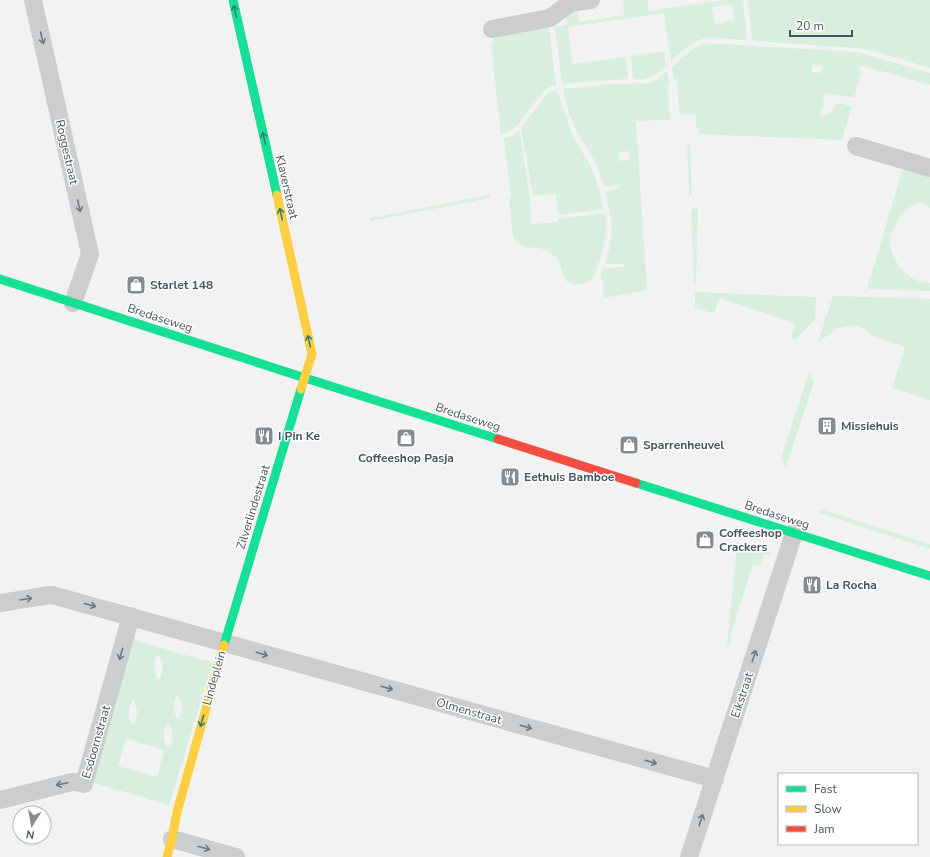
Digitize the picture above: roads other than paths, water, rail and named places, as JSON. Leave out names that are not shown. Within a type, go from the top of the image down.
[{"type":"street","name":"Roggestraat","points":[[33,0],[90,254],[73,302]]},
{"type":"street","name":"Klaverstraat","points":[[233,0],[312,354],[304,378]]},
{"type":"street","points":[[492,29],[550,18],[570,3],[591,0]]},
{"type":"street","points":[[856,146],[930,168]]},
{"type":"street","name":"Bredaseweg","points":[[0,279],[304,378],[930,576]]},
{"type":"street","name":"Zilverlindestraat","points":[[224,643],[304,378]]},
{"type":"street","name":"Eikstraat","points":[[689,857],[794,533]]},
{"type":"street","name":"Lindeplein","points":[[0,603],[52,595],[132,616],[224,643],[177,812],[167,857]]},
{"type":"street","name":"Esdoornstraat","points":[[0,800],[72,782],[84,784],[132,616]]},
{"type":"street","name":"Olmenstraat","points":[[224,643],[714,779]]},
{"type":"street","points":[[172,839],[236,857]]},
{"type":"place","name":"Starlet 148","points":[[136,285]]},
{"type":"place","name":"Missiehuis","points":[[827,426]]},
{"type":"place","name":"I Pin Ke","points":[[264,436]]},
{"type":"place","name":"Coffeeshop Pasja","points":[[406,438]]},
{"type":"place","name":"Sparrenheuvel","points":[[629,445]]},
{"type":"place","name":"Eethuis Bamboe","points":[[510,477]]},
{"type":"place","name":"Coffeeshop Crackers","points":[[705,540]]},
{"type":"place","name":"La Rocha","points":[[812,585]]}]
